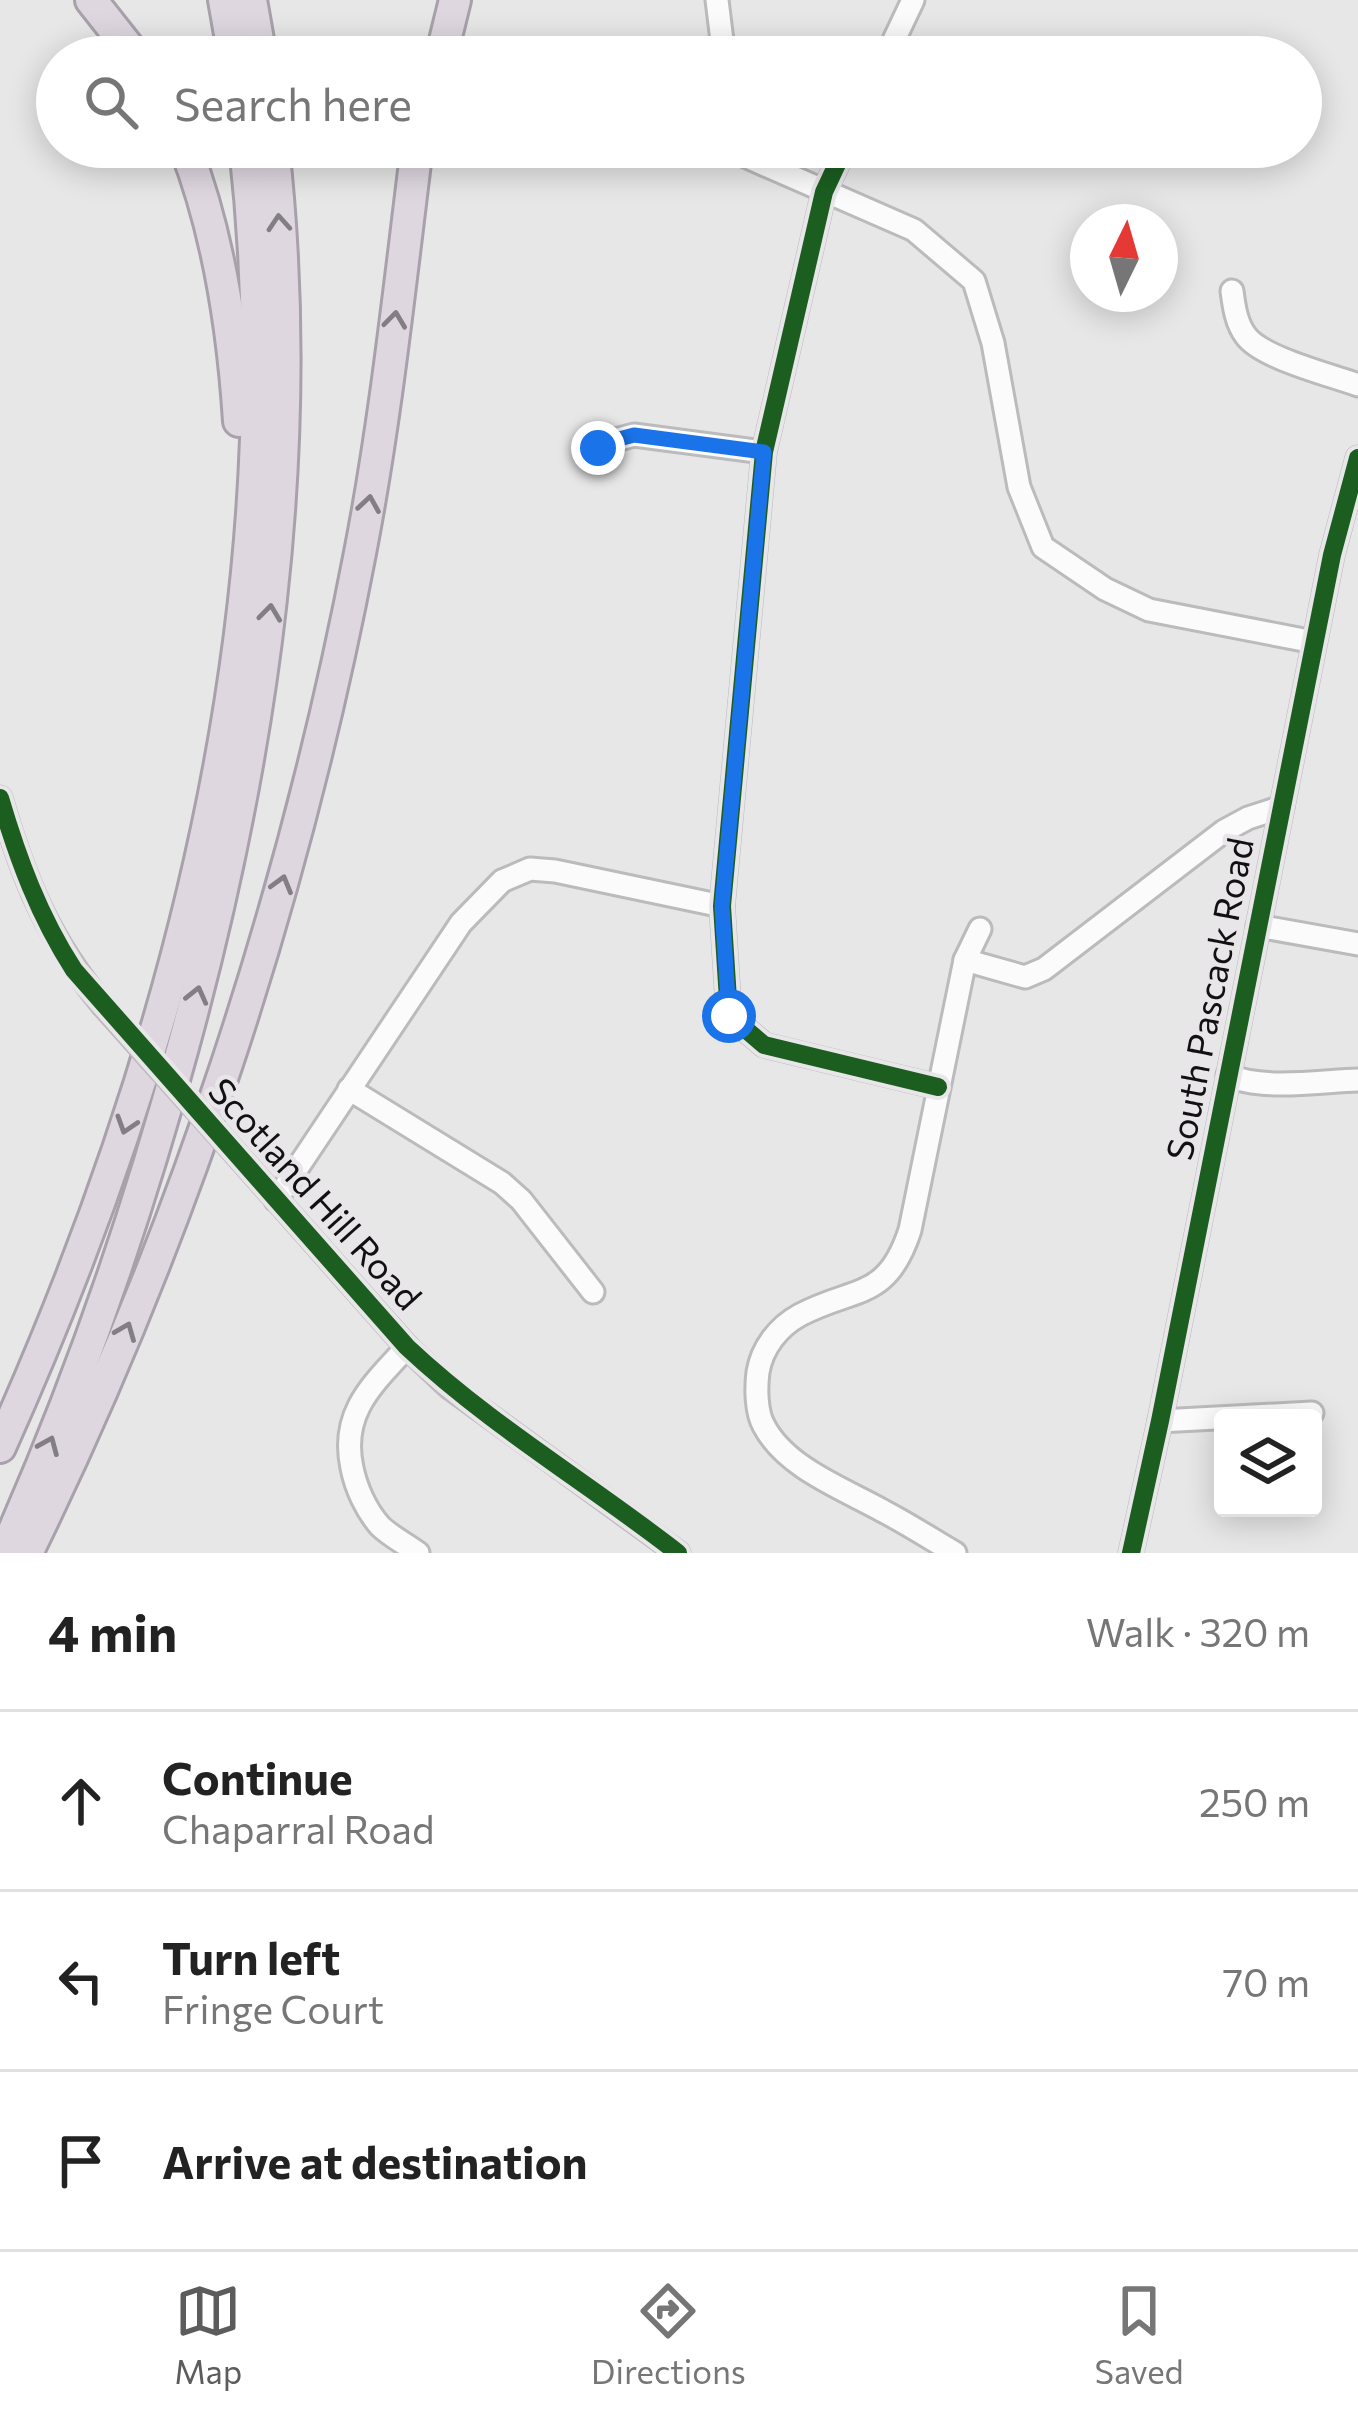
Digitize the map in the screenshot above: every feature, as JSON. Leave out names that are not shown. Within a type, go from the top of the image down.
[{"type":"highway","points":[[91,0],[119,36]]},
{"type":"highway","points":[[224,0],[230,36]]},
{"type":"highway","points":[[251,0],[257,36]]},
{"type":"highway","points":[[431,36],[436,0]]},
{"type":"highway","points":[[446,36],[455,0]]},
{"type":"highway","points":[[191,168],[217,254],[236,382],[240,480],[228,727]]},
{"type":"highway","points":[[0,1447],[70,1281],[138,1087],[194,891],[228,727],[244,617],[256,450],[256,282],[247,168]]},
{"type":"highway","points":[[4,1553],[83,1358],[148,1172],[194,1006],[243,787],[274,585],[284,451],[283,282],[275,168]]},
{"type":"highway","points":[[27,1553],[81,1437],[166,1231],[218,1090],[285,876],[362,547],[415,168]]},
{"type":"street","points":[[717,0],[721,36]]},
{"type":"street","points":[[896,36],[913,0]]},
{"type":"street","points":[[771,168],[914,230],[974,281],[993,343],[1019,488],[1043,548],[1105,589],[1149,610],[1314,643]]},
{"type":"street","points":[[835,168],[824,193],[764,452],[722,906],[729,1016],[764,1045],[938,1087]]},
{"type":"street","points":[[1232,291],[1246,337],[1264,352],[1358,385]]},
{"type":"street","points":[[587,454],[634,435],[764,452]]},
{"type":"street","name":"South Pascack Road","points":[[1131,1553],[1332,555],[1358,458]]},
{"type":"street","name":"Scotland Hill Road","points":[[0,798],[24,874],[49,930],[74,970],[407,1347],[496,1423],[678,1553]]},
{"type":"street","points":[[965,960],[1025,976],[1044,969],[1224,831],[1282,807]]},
{"type":"street","points":[[277,1200],[461,923],[502,881],[530,869],[722,906]]},
{"type":"street","points":[[1258,926],[1358,944]]},
{"type":"street","points":[[955,1553],[784,1451],[763,1425],[756,1386],[760,1358],[776,1333],[799,1315],[864,1291],[887,1276],[902,1255],[965,960],[980,929]]},
{"type":"street","points":[[1228,1075],[1242,1082],[1358,1080]]},
{"type":"street","points":[[350,1089],[502,1183],[521,1200],[593,1292]]},
{"type":"street","points":[[405,1549],[381,1527],[356,1487],[347,1445],[355,1412],[371,1386],[407,1347]]},
{"type":"street","points":[[1160,1421],[1214,1418]]},
{"type":"cycle path","points":[[835,168],[824,192],[764,452],[722,906],[729,1015],[764,1045],[938,1087]]},
{"type":"cycle path","points":[[1131,1553],[1332,555],[1358,458]]},
{"type":"cycle path","points":[[0,798],[31,887],[74,970],[407,1347],[505,1428],[678,1553]]},
{"type":"route","points":[[598,448],[634,435],[764,452],[722,906],[729,1016]]}]
